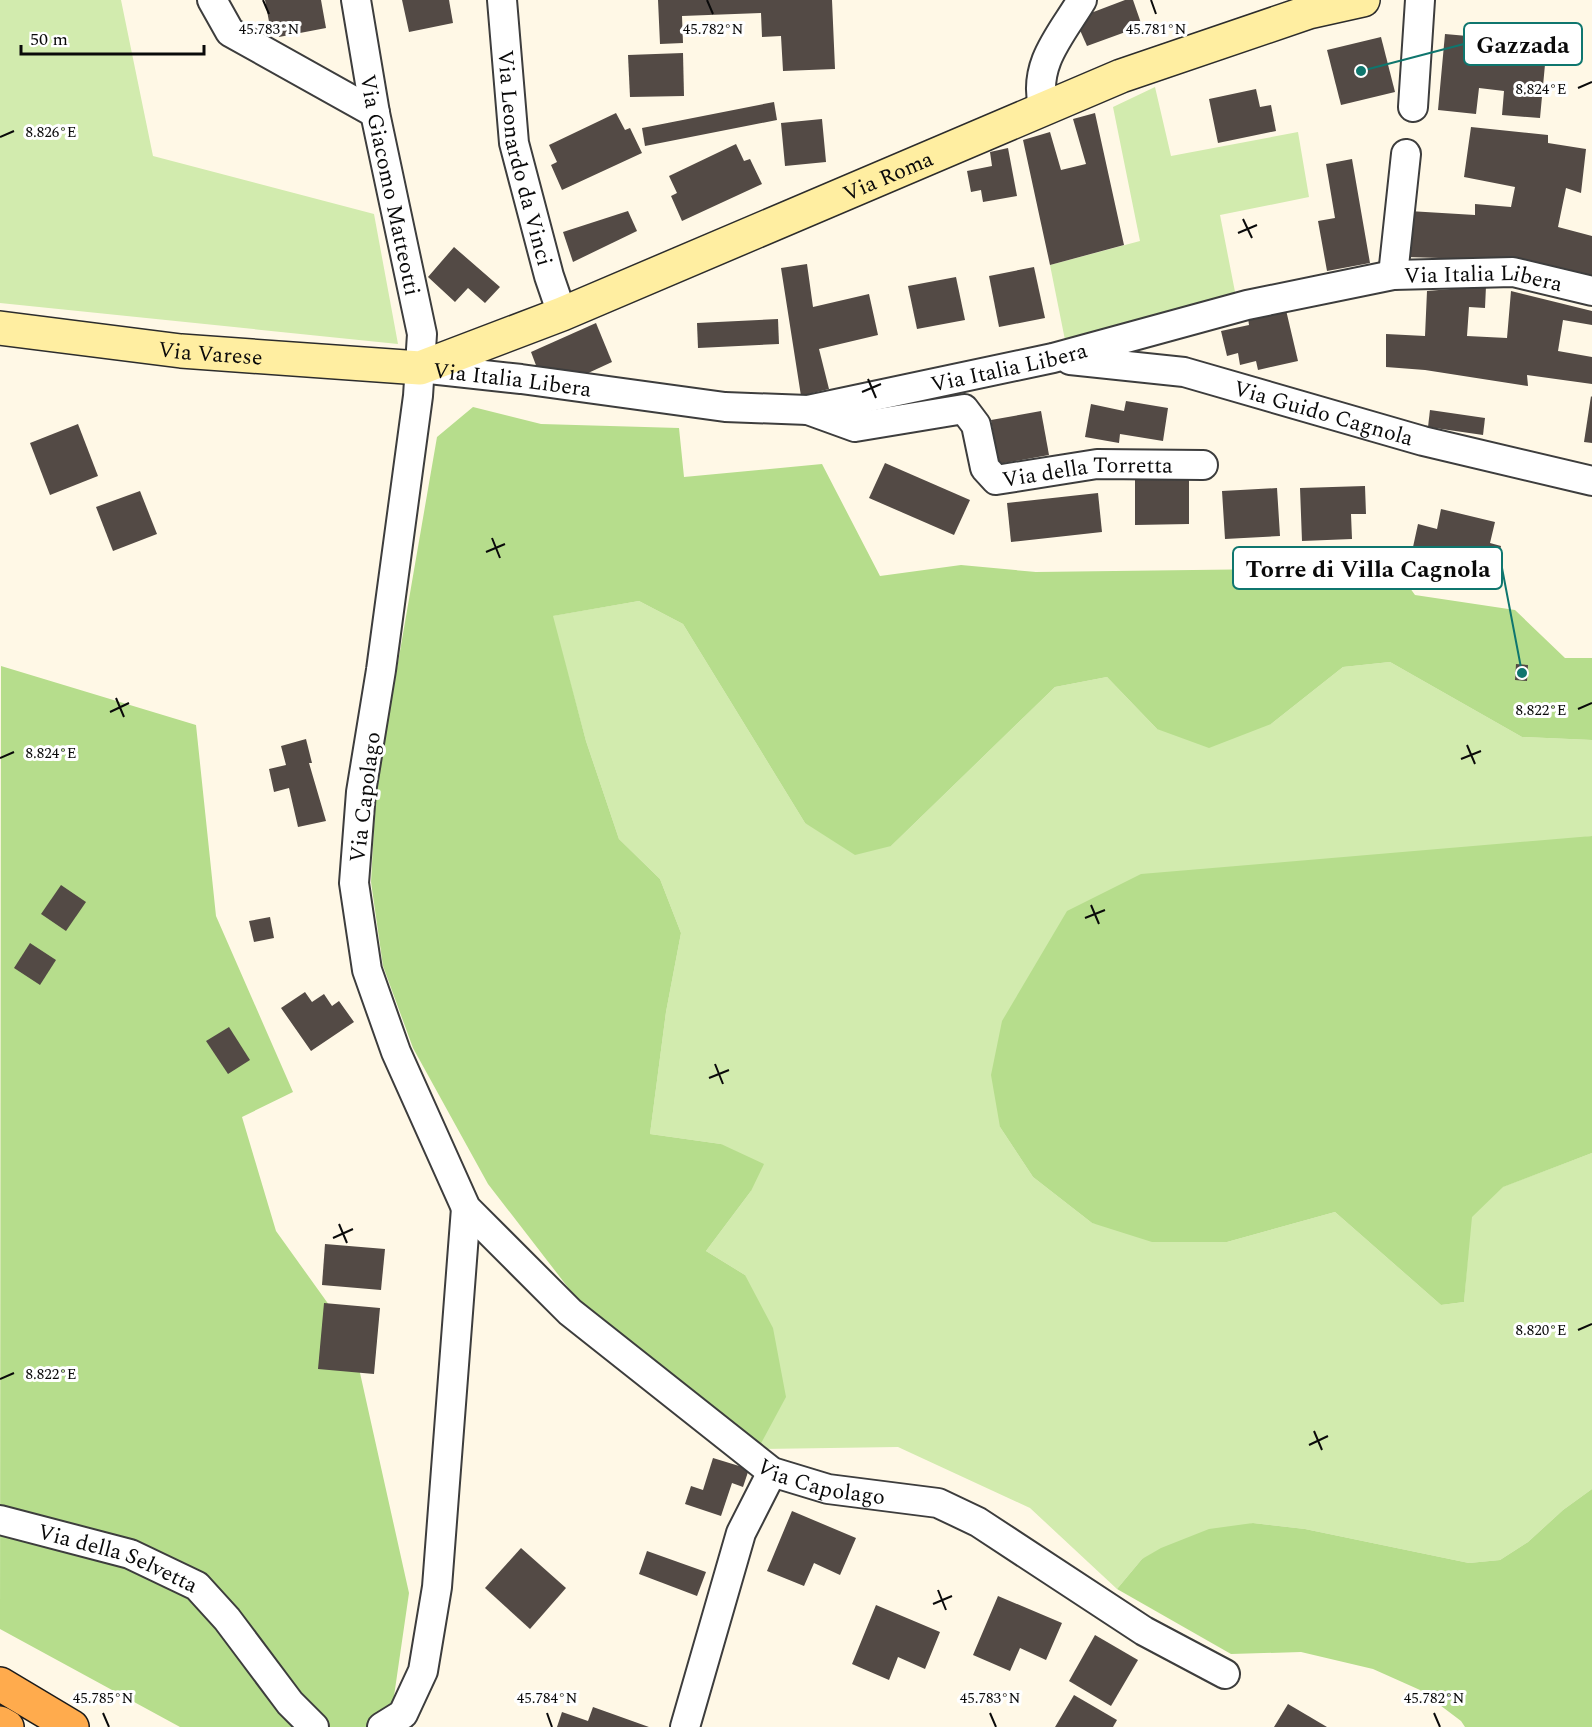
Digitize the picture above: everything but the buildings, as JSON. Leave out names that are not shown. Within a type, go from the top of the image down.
[{"type":"highway","points":[[0,1684],[72,1727]]},
{"type":"highway","points":[[0,1723],[7,1727]]},
{"type":"main road","name":"Via Roma","points":[[420,368],[562,314],[1044,106],[1215,42],[1309,12],[1363,0]]},
{"type":"main road","name":"Via Varese","points":[[0,328],[181,351],[420,368]]},
{"type":"street","points":[[212,0],[230,32],[375,113]]},
{"type":"street","name":"Via Giacomo Matteotti","points":[[356,0],[375,113],[422,334],[420,368]]},
{"type":"street","name":"Via Leonardo da Vinci","points":[[502,0],[514,143],[549,276],[562,314]]},
{"type":"street","points":[[1044,106],[1039,89],[1042,68],[1082,0]]},
{"type":"street","points":[[1413,106],[1420,0]]},
{"type":"street","points":[[1393,275],[1406,154]]},
{"type":"street","name":"Via Italia Libera","points":[[420,368],[521,379],[725,407],[808,411],[1053,358],[1247,305],[1393,275],[1513,272],[1592,291]]},
{"type":"street","name":"Via Guido Cagnola","points":[[1053,358],[1184,372],[1423,441],[1592,481]]},
{"type":"street","name":"Via Capolago","points":[[420,368],[382,659],[361,792],[354,883],[367,970],[396,1052],[466,1208],[570,1312],[772,1472],[828,1489],[938,1503],[978,1522],[1144,1631],[1225,1674]]},
{"type":"street","name":"Via della Torretta","points":[[808,411],[855,427],[964,409],[976,425],[985,468],[996,480],[1097,464],[1203,465]]},
{"type":"street","name":"Via Capolago","points":[[382,1727],[403,1714],[423,1671],[437,1587],[466,1208]]},
{"type":"street","points":[[685,1727],[741,1533],[772,1472]]},
{"type":"street","name":"Via della Selvetta","points":[[0,1520],[130,1554],[197,1586],[227,1619],[290,1702],[314,1727]]},
{"type":"green space","points":[[0,0],[121,0],[153,156],[374,214],[398,344],[0,303]]},
{"type":"green space","points":[[1155,87],[1171,156],[1298,132],[1309,197],[1220,215],[1236,297],[1066,345],[1050,265],[1140,241],[1113,107]]},
{"type":"green space","points":[[473,407],[541,424],[679,428],[684,477],[822,464],[880,576],[961,565],[1036,572],[1275,569],[1402,577],[1415,595],[1515,610],[1565,658],[1592,658],[1592,740],[1522,737],[1390,662],[1343,667],[1271,724],[1209,748],[1157,729],[1107,677],[1055,687],[891,846],[855,855],[805,823],[683,624],[639,601],[553,616],[586,741],[619,839],[660,879],[681,933],[666,1012],[650,1134],[721,1144],[764,1164],[751,1191],[706,1251],[745,1275],[773,1328],[786,1397],[758,1449],[580,1303],[488,1184],[413,1048],[383,966],[371,882],[376,790],[437,437]]},
{"type":"green space","points":[[639,601],[683,624],[805,823],[891,846],[1055,687],[1107,677],[1157,729],[1271,724],[1343,667],[1390,662],[1522,737],[1592,740],[1592,836],[1572,839],[1000,1127],[1033,1177],[1092,1223],[1227,1242],[1335,1212],[1441,1305],[1464,1302],[1471,1217],[1502,1187],[1592,1153],[1592,1489],[1563,1510],[1528,1542],[1500,1560],[1469,1563],[1305,1529],[1253,1523],[1142,1559],[1117,1589],[1030,1508],[898,1447],[758,1449],[745,1275],[706,1251],[751,1191],[721,1144],[650,1134],[666,1012],[681,933],[660,879],[619,839],[586,741],[552,616]]},
{"type":"green space","points":[[1,666],[196,725],[216,916],[293,1092],[242,1117],[276,1231],[352,1337],[409,1593],[392,1710],[378,1727],[180,1727],[0,1629]]},
{"type":"green space","points":[[1592,836],[1592,1153],[1503,1187],[1472,1217],[1464,1302],[1441,1305],[1335,1212],[1227,1242],[1152,1242],[1092,1223],[1033,1177],[1000,1127],[991,1075],[1002,1021],[1067,911],[1141,874]]},
{"type":"green space","points":[[1592,1489],[1592,1727],[1465,1727],[1461,1721],[1420,1690],[1373,1669],[1301,1652],[1231,1654],[1117,1589],[1142,1559],[1161,1548],[1209,1529],[1253,1523],[1305,1529],[1469,1563],[1500,1560],[1528,1542],[1563,1510]]},
{"type":"place","name":"Gazzada","points":[[1361,71]]},
{"type":"place","name":"Torre di Villa Cagnola","points":[[1522,673]]}]
